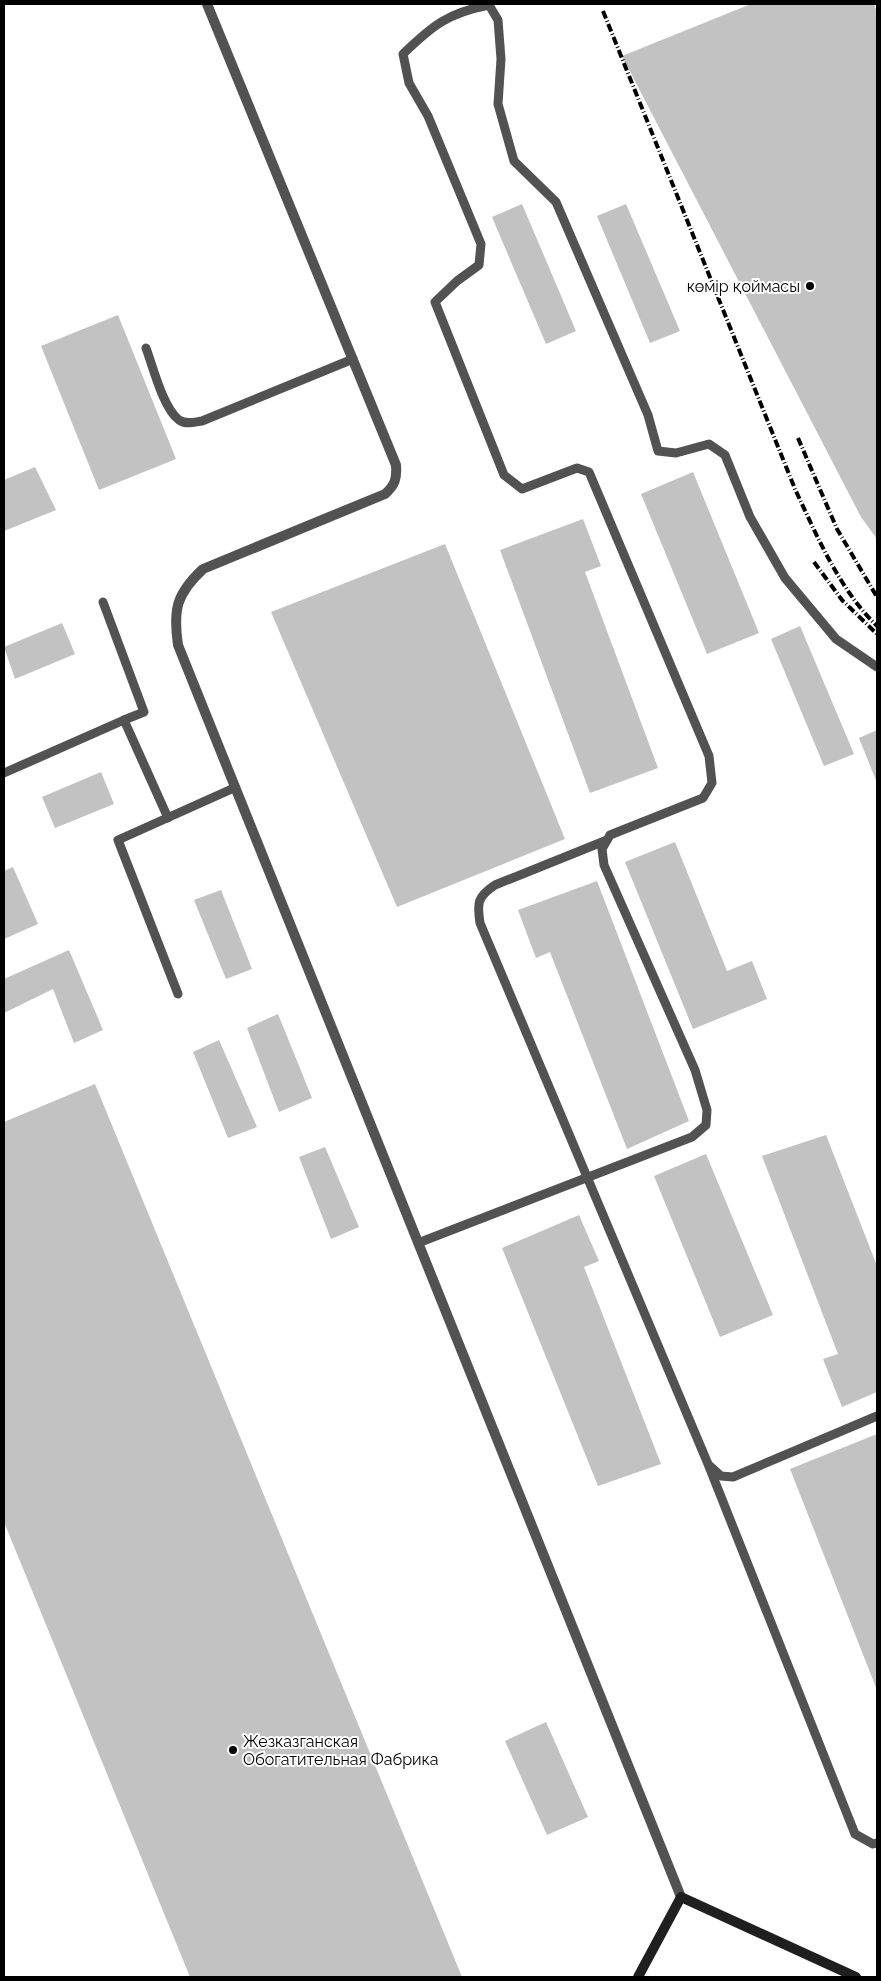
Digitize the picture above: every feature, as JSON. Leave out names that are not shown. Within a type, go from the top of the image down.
[{"type":"main road","points":[[638,1977],[681,1897],[839,1973],[856,1977]]},
{"type":"street","points":[[207,4],[396,465],[396,481],[385,494],[203,569],[183,592],[174,618],[178,646],[681,1897]]},
{"type":"lane","points":[[418,1244],[692,1137],[706,1125],[707,1110],[695,1070],[604,865],[602,849],[610,835],[703,798],[712,783],[709,756],[589,472],[576,468],[522,489],[504,475],[435,302],[457,281],[479,265],[481,244],[428,116],[409,83],[403,54],[426,31],[460,11],[489,5],[498,20],[500,59],[498,104],[514,161],[556,202],[648,416],[658,451],[676,453],[709,444],[725,454],[750,516],[785,578],[836,639],[877,667]]},
{"type":"lane","points":[[146,348],[172,413],[180,421],[190,423],[202,421],[352,359]]},
{"type":"lane","points":[[4,773],[144,712],[103,602]]},
{"type":"lane","points":[[124,720],[168,818]]},
{"type":"lane","points":[[178,994],[118,840],[234,788]]},
{"type":"lane","points":[[607,840],[495,885],[484,893],[477,905],[485,938],[708,1464],[854,1834],[873,1844],[877,1843]]},
{"type":"lane","points":[[708,1464],[721,1476],[733,1477],[877,1416]]},
{"type":"building","name":"көмір қоймасы","points":[[751,4],[874,4],[877,13],[877,539],[861,517],[622,56]]},
{"type":"building","points":[[522,204],[576,331],[546,344],[492,217]]},
{"type":"building","points":[[626,204],[680,331],[650,343],[597,216]]},
{"type":"building","points":[[118,315],[176,459],[99,490],[41,346]]},
{"type":"building","points":[[35,467],[56,510],[4,531],[4,480]]},
{"type":"building","points":[[693,472],[759,633],[707,654],[641,494]]},
{"type":"building","points":[[583,519],[601,566],[585,572],[658,768],[590,793],[500,550]]},
{"type":"building","points":[[445,544],[565,839],[397,907],[271,612]]},
{"type":"building","points":[[62,623],[75,654],[15,679],[4,647]]},
{"type":"building","points":[[800,626],[854,754],[824,766],[771,639]]},
{"type":"building","points":[[877,730],[877,783],[859,738]]},
{"type":"building","points":[[101,772],[114,804],[55,828],[42,797]]},
{"type":"building","points":[[675,842],[727,971],[752,961],[767,999],[693,1029],[625,862]]},
{"type":"building","points":[[13,867],[38,924],[4,939],[4,871]]},
{"type":"building","points":[[597,881],[689,1121],[627,1149],[550,952],[536,958],[518,910]]},
{"type":"building","points":[[221,890],[252,969],[226,979],[194,900]]},
{"type":"building","points":[[69,950],[103,1030],[74,1043],[53,989],[4,1013],[4,979]]},
{"type":"building","points":[[278,1014],[312,1098],[279,1112],[247,1028]]},
{"type":"building","points":[[219,1040],[257,1127],[228,1138],[193,1052]]},
{"type":"building","name":"Жезказганская Обогатительная Фабрика","points":[[95,1084],[462,1977],[190,1977],[4,1522],[4,1122]]},
{"type":"building","points":[[826,1135],[877,1266],[877,1392],[842,1407],[823,1359],[838,1354],[762,1156]]},
{"type":"building","points":[[325,1147],[359,1227],[331,1239],[299,1157]]},
{"type":"building","points":[[706,1154],[773,1315],[720,1337],[654,1176]]},
{"type":"building","points":[[579,1215],[599,1261],[584,1267],[661,1464],[598,1486],[502,1248]]},
{"type":"building","points":[[877,1434],[877,1690],[790,1469]]},
{"type":"building","points":[[546,1722],[588,1817],[547,1835],[505,1741]]},
{"type":"railway","points":[[603,11],[795,489],[840,579],[851,596],[877,626]]},
{"type":"railway","points":[[798,438],[837,529],[877,597]]},
{"type":"railway","points":[[814,562],[842,600],[877,634]]},
{"type":"place","name":"көмір қоймасы","points":[[810,286]]},
{"type":"place","name":"Жезказганская Обогатительная Фабрика","points":[[233,1750]]}]
